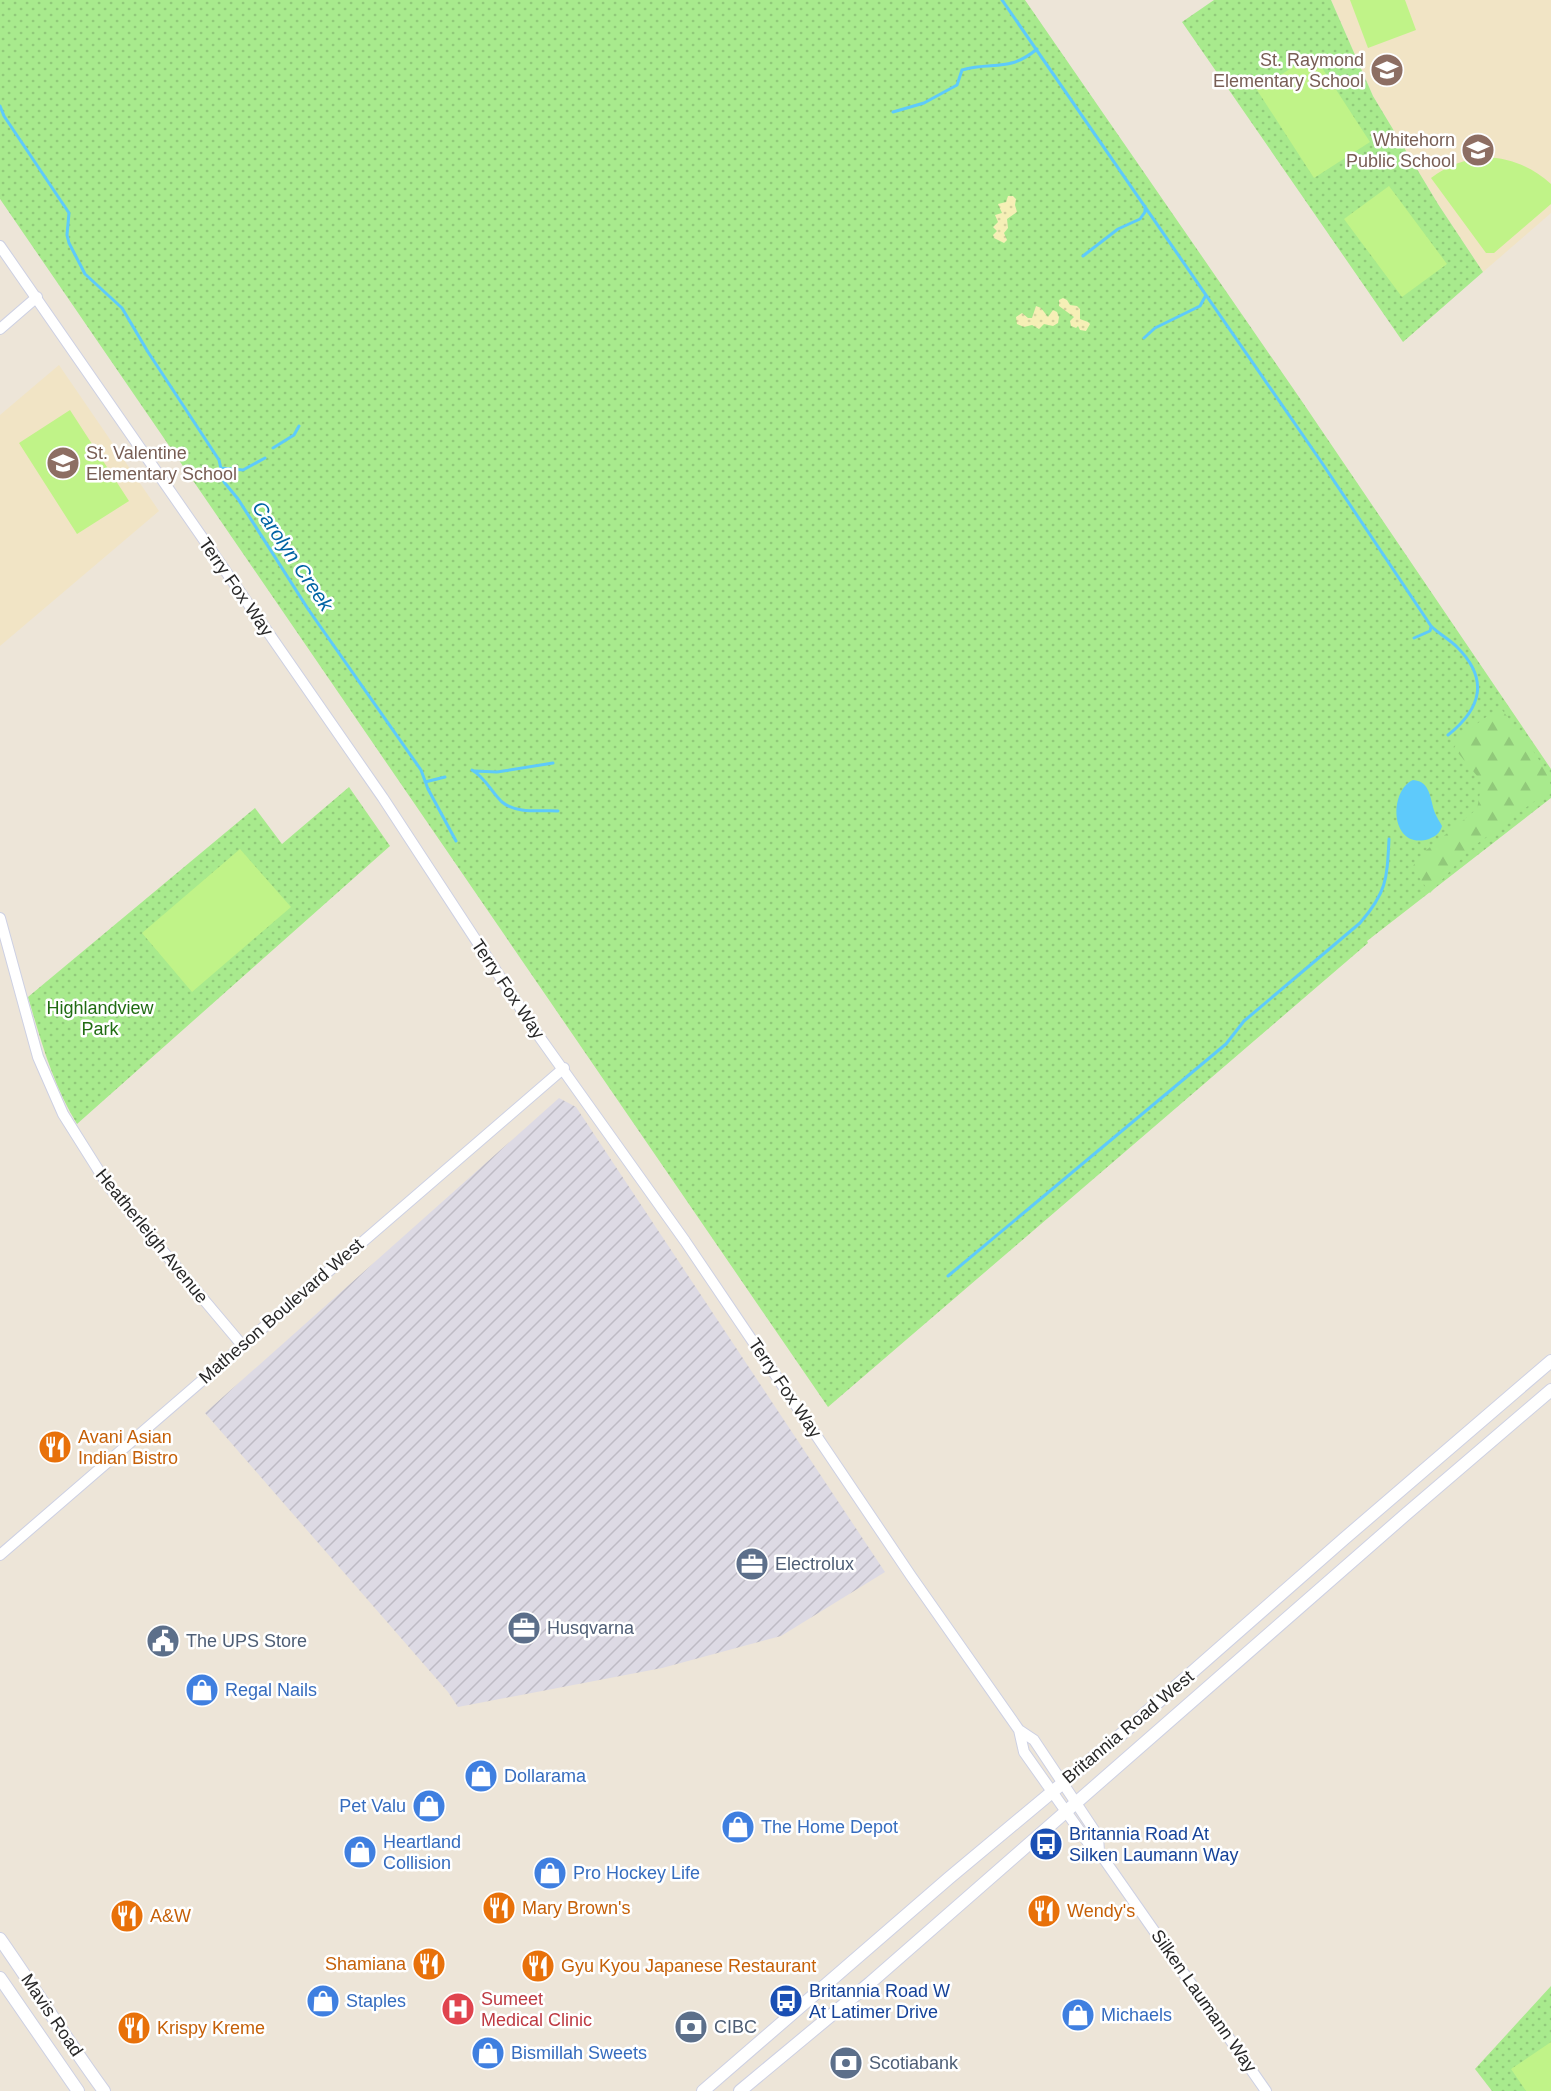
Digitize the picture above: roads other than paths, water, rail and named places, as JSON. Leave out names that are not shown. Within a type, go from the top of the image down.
[{"type":"main road","name":"Britannia Road West","points":[[704,2091],[1551,1361]]},
{"type":"main road","name":"Britannia Road West","points":[[740,2091],[870,1983],[1551,1390]]},
{"type":"main road","name":"Mavis Road","points":[[0,1939],[104,2091]]},
{"type":"main road","name":"Mavis Road","points":[[0,1978],[78,2091]]},
{"type":"street","name":"Terry Fox Way","points":[[0,246],[383,798],[512,995],[685,1241],[923,1593],[1019,1730],[1024,1752],[1072,1808]]},
{"type":"street","points":[[0,329],[37,297]]},
{"type":"street","name":"Heatherleigh Avenue","points":[[0,918],[38,1057],[63,1114],[109,1187],[242,1345]]},
{"type":"street","name":"Matheson Boulevard West","points":[[0,1556],[564,1068]]},
{"type":"street","name":"Silken Laumann Way","points":[[1072,1808],[1098,1836],[1100,1852],[1266,2091]]},
{"type":"water","points":[[1413,780],[1427,787],[1435,813],[1442,826],[1437,834],[1429,839],[1416,840],[1407,836],[1400,829],[1397,818],[1399,796],[1405,786]]},
{"type":"waterway","points":[[1002,0],[1320,460],[1431,626],[1454,644],[1474,670],[1477,682],[1474,704],[1459,725],[1448,735]]},
{"type":"waterway","points":[[893,112],[924,103],[957,85],[962,70],[1009,64],[1037,49]]},
{"type":"waterway","name":"Carolyn Creek","points":[[0,106],[4,116],[69,213],[67,235],[69,243],[85,274],[122,308],[219,460],[224,482],[238,499],[308,609],[421,770],[428,789],[456,841]]},
{"type":"waterway","points":[[1083,256],[1118,229],[1140,219],[1145,212],[1145,206]]},
{"type":"waterway","points":[[1144,338],[1155,328],[1200,306],[1206,295]]},
{"type":"waterway","points":[[273,448],[294,435],[299,426]]},
{"type":"waterway","points":[[221,468],[243,470],[265,458]]},
{"type":"waterway","points":[[1414,638],[1430,631],[1431,627]]},
{"type":"waterway","points":[[474,771],[497,772],[553,763]]},
{"type":"waterway","points":[[472,770],[508,806],[521,810],[558,811]]},
{"type":"waterway","points":[[425,782],[445,777]]},
{"type":"waterway","points":[[948,1276],[1226,1044],[1244,1021],[1360,923],[1381,893],[1386,875],[1389,839]]},
{"type":"place","name":"St. Raymond Elementary School","points":[[1387,70]]},
{"type":"place","name":"Whitehorn Public School","points":[[1478,150]]},
{"type":"place","name":"St. Valentine Elementary School","points":[[63,463]]},
{"type":"place","name":"Avani Asian Indian Bistro","points":[[55,1447]]},
{"type":"place","name":"Electrolux","points":[[752,1564]]},
{"type":"place","name":"Husqvarna","points":[[524,1628]]},
{"type":"place","name":"The UPS Store","points":[[163,1641]]},
{"type":"place","name":"Regal Nails","points":[[202,1690]]},
{"type":"place","name":"Dollarama","points":[[481,1776]]},
{"type":"place","name":"Pet Valu","points":[[429,1806]]},
{"type":"place","name":"The Home Depot","points":[[738,1827]]},
{"type":"place","name":"Britannia Road At Silken Laumann Way","points":[[1046,1844]]},
{"type":"place","name":"Heartland Collision","points":[[360,1852]]},
{"type":"place","name":"Pro Hockey Life","points":[[550,1873]]},
{"type":"place","name":"Mary Brown's","points":[[499,1908]]},
{"type":"place","name":"Wendy's","points":[[1044,1911]]},
{"type":"place","name":"A&W","points":[[127,1916]]},
{"type":"place","name":"Shamiana","points":[[429,1964]]},
{"type":"place","name":"Gyu Kyou Japanese Restaurant","points":[[538,1966]]},
{"type":"place","name":"Staples","points":[[323,2001]]},
{"type":"place","name":"Britannia Road W At Latimer Drive","points":[[786,2001]]},
{"type":"place","name":"Sumeet Medical Clinic","points":[[458,2009]]},
{"type":"place","name":"Michaels","points":[[1078,2015]]},
{"type":"place","name":"CIBC","points":[[691,2027]]},
{"type":"place","name":"Krispy Kreme","points":[[134,2028]]},
{"type":"place","name":"Bismillah Sweets","points":[[488,2053]]},
{"type":"place","name":"Scotiabank","points":[[846,2063]]},
{"type":"park label","name":"Highlandview Park","points":[[100,1018]]}]
